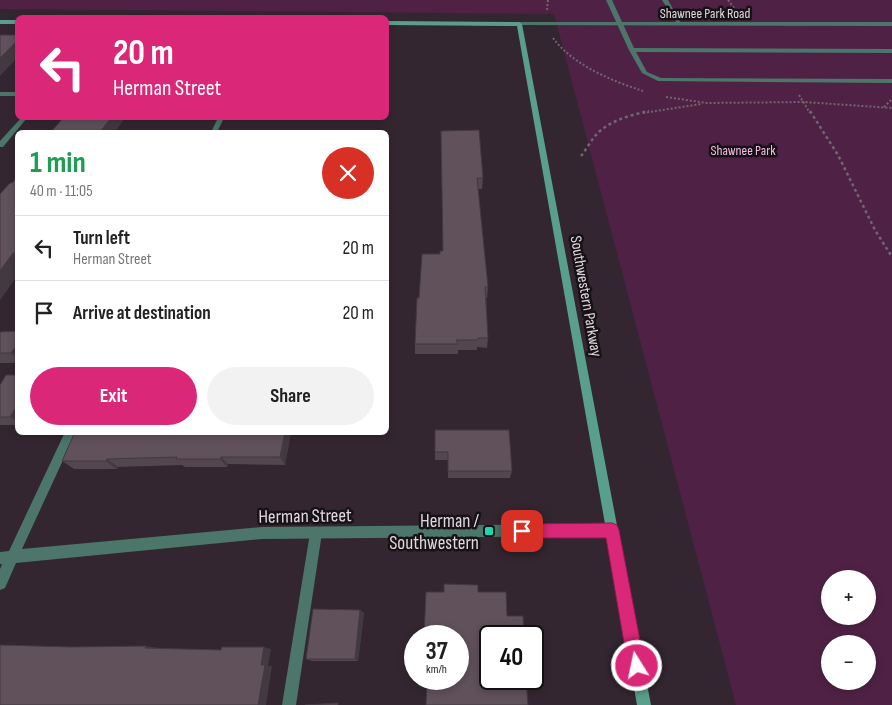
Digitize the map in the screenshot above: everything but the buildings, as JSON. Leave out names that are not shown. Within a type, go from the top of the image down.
[{"type":"street","points":[[609,0],[645,73],[660,80],[892,81]]},
{"type":"street","points":[[665,0],[680,24]]},
{"type":"street","points":[[0,22],[15,22]]},
{"type":"street","points":[[389,23],[519,24]]},
{"type":"street","name":"Shawnee Park Road","points":[[519,24],[892,24]]},
{"type":"street","name":"Southwestern Parkway","points":[[519,24],[644,705]]},
{"type":"street","points":[[632,50],[892,51]]},
{"type":"street","points":[[0,94],[15,94]]},
{"type":"street","points":[[0,145],[22,120]]},
{"type":"street","points":[[0,583],[6,558],[69,435]]},
{"type":"street","name":"Herman Street","points":[[6,558],[262,533],[612,530]]},
{"type":"street","points":[[289,705],[316,533]]},
{"type":"path","points":[[788,81],[804,102],[838,155],[875,230],[892,257]]},
{"type":"path","points":[[884,107],[892,99]]},
{"type":"path","points":[[804,102],[892,108]]},
{"type":"path","points":[[582,156],[598,133],[612,122],[650,112],[707,103]]},
{"type":"green space","name":"Shawnee Park","points":[[0,0],[892,0],[892,705],[736,705],[554,14],[0,9]]},
{"type":"place","name":"Herman / Southwestern","points":[[489,531]]},
{"type":"route","points":[[522,531],[612,530],[637,666]]}]
